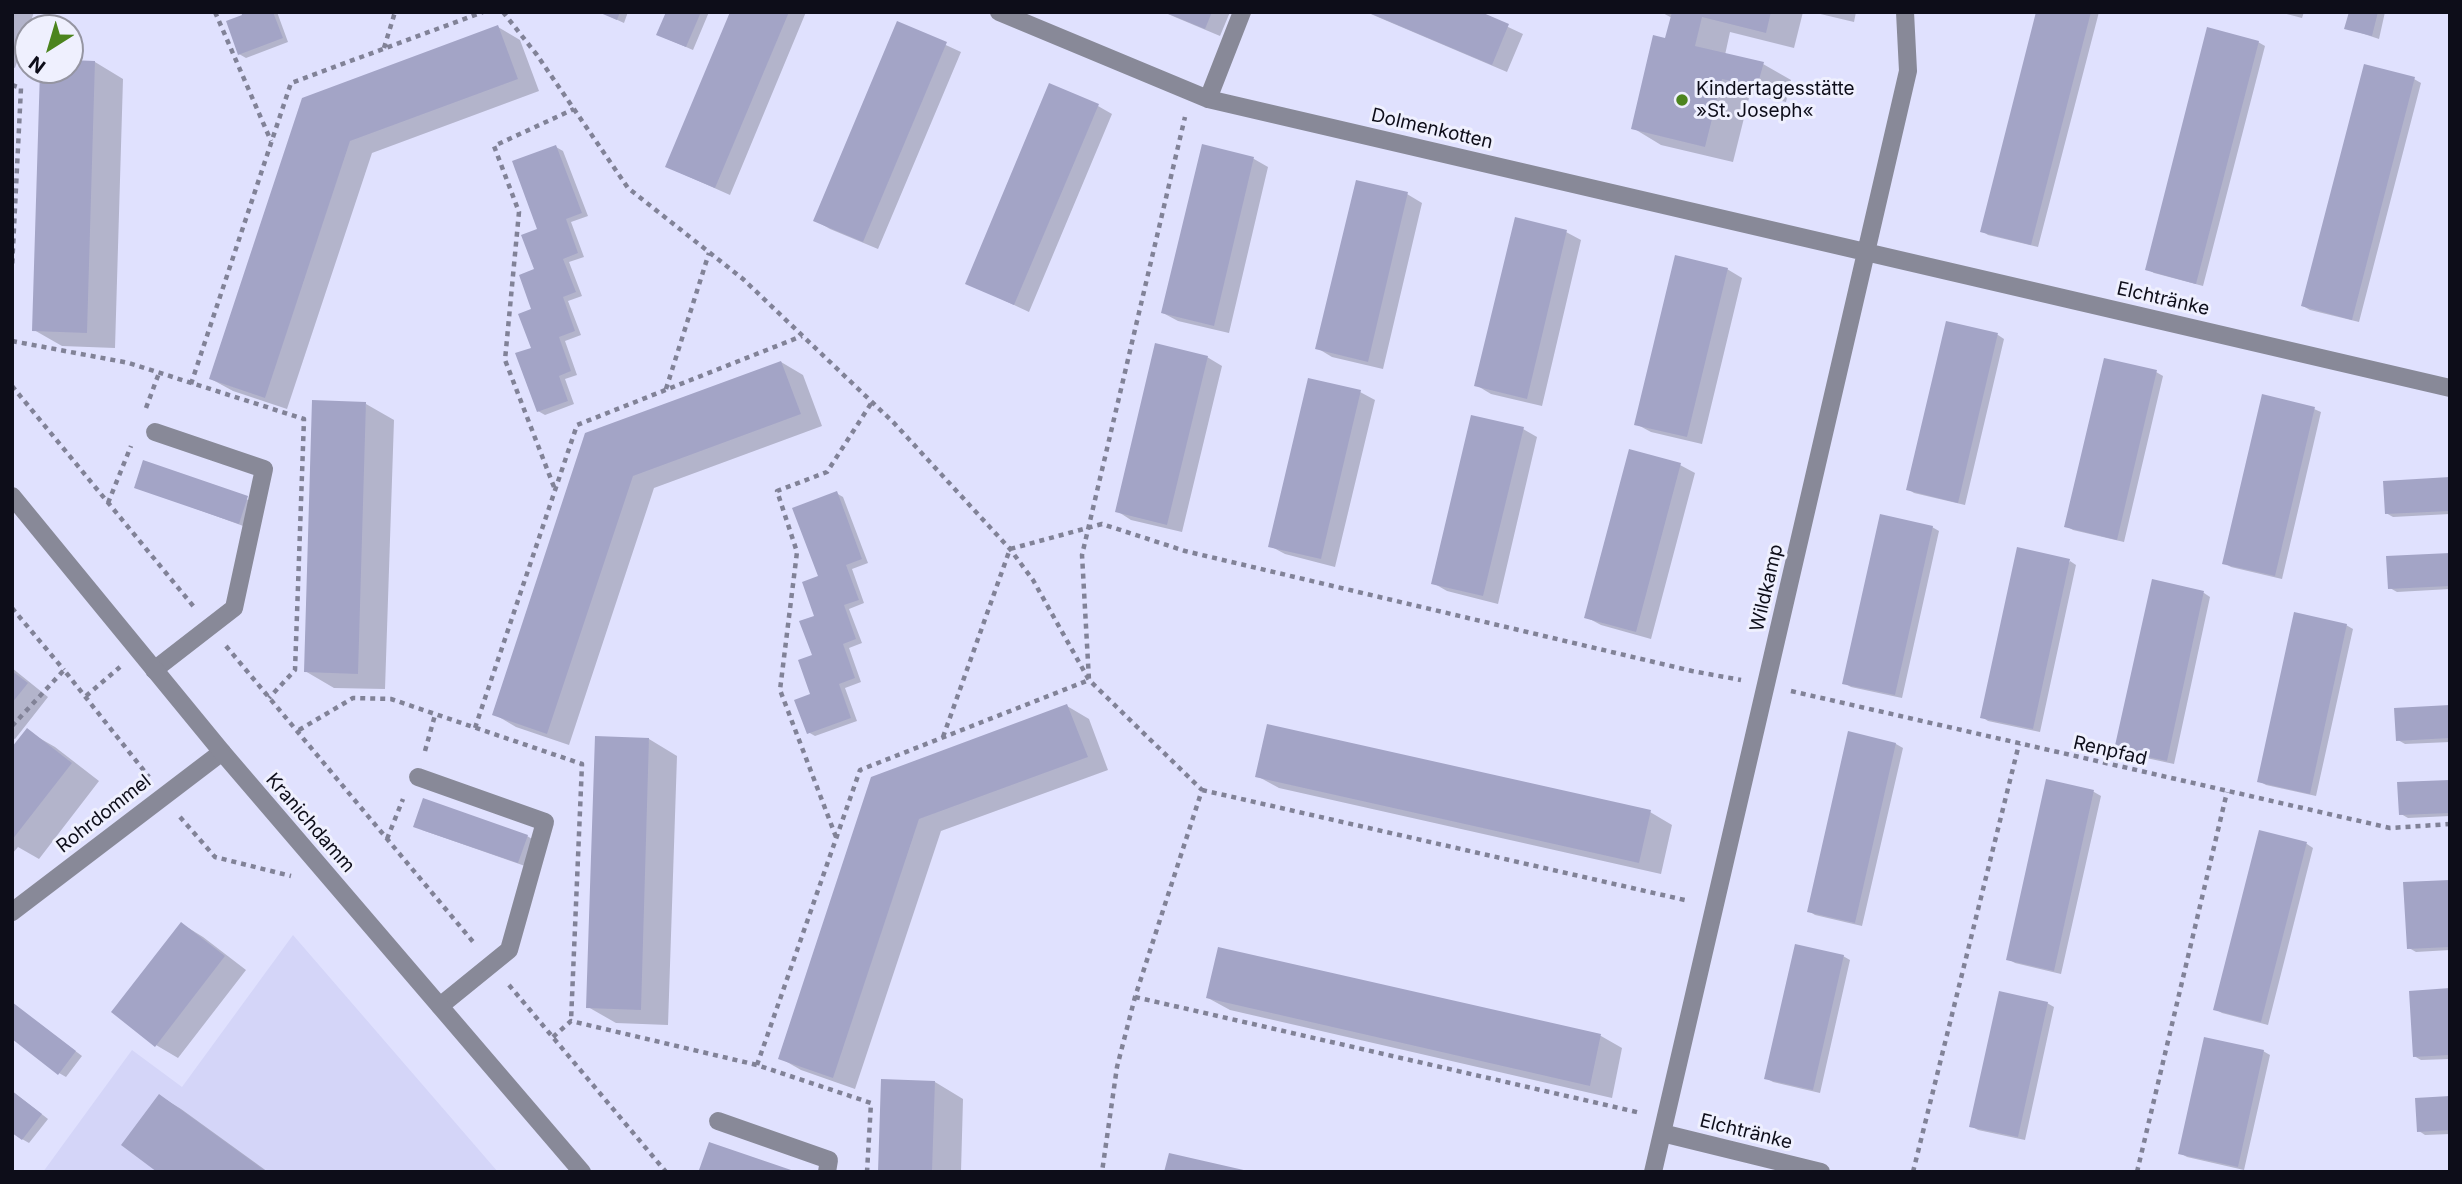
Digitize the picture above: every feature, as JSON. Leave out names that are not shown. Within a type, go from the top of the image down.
[{"type":"street","name":"Dolmenkotten","points":[[999,12],[1199,95],[1867,251]]},
{"type":"street","points":[[1199,95],[1242,12]]},
{"type":"street","name":"Wildkamp","points":[[1653,1172],[1908,71],[1905,12]]},
{"type":"street","name":"Elchtränke","points":[[1867,251],[2450,388]]},
{"type":"street","points":[[154,670],[234,608],[264,469],[155,432]]},
{"type":"street","name":"Kranichdamm","points":[[12,496],[222,751],[582,1172]]},
{"type":"street","name":"Rohrdommel","points":[[12,912],[222,751]]},
{"type":"street","points":[[418,777],[545,822],[509,950],[440,1006]]},
{"type":"street","points":[[718,1121],[829,1160],[827,1172]]},
{"type":"street","name":"Elchtränke","points":[[1664,1126],[1821,1172]]},
{"type":"path","points":[[215,12],[271,142]]},
{"type":"path","points":[[384,48],[395,12]]},
{"type":"path","points":[[191,384],[291,83],[483,12]]},
{"type":"path","points":[[503,12],[537,55],[628,188],[743,279],[872,402],[1010,549],[1033,580],[1089,680],[1202,790],[1715,907]]},
{"type":"path","points":[[12,85],[21,88],[12,268]]},
{"type":"path","points":[[1089,680],[1083,555],[1199,95]]},
{"type":"path","points":[[555,489],[505,360],[519,212],[494,146],[574,109]]},
{"type":"path","points":[[666,389],[709,253]]},
{"type":"path","points":[[475,728],[577,425],[802,336]]},
{"type":"path","points":[[12,386],[666,1172]]},
{"type":"path","points":[[837,838],[780,690],[797,552],[777,491],[827,472],[872,402]]},
{"type":"path","name":"Renpfad","points":[[1010,549],[1102,524],[1185,551],[1692,671],[1766,684],[1825,701],[2227,792],[2390,828],[2450,824]]},
{"type":"path","points":[[943,737],[1010,549]]},
{"type":"path","points":[[12,608],[86,696],[150,779]]},
{"type":"path","points":[[86,696],[139,651]]},
{"type":"path","points":[[12,726],[64,670]]},
{"type":"path","points":[[757,1065],[860,770],[1089,680]]},
{"type":"path","points":[[1913,1172],[2019,744]]},
{"type":"path","points":[[1102,1172],[1116,1067],[1135,997],[1202,790]]},
{"type":"path","points":[[2137,1172],[2227,792]]},
{"type":"path","points":[[177,812],[215,857],[338,887]]},
{"type":"path","points":[[1135,997],[1664,1126]]},
{"type":"path","points":[[553,1037],[572,1021],[757,1065],[871,1103],[867,1172]]},
{"type":"shaded area","points":[[293,935],[498,1172],[43,1172],[132,1050],[182,1087]]},
{"type":"building","points":[[241,12],[273,12],[283,38],[238,55],[226,21],[242,15]]},
{"type":"building","points":[[598,12],[620,12],[617,20]]},
{"type":"building","points":[[666,12],[701,12],[686,47],[656,35]]},
{"type":"building","points":[[730,12],[789,12],[715,188],[665,167]]},
{"type":"building","points":[[1164,12],[1212,12],[1205,29]]},
{"type":"building","points":[[1367,12],[1481,12],[1509,24],[1492,65]]},
{"type":"building","points":[[1672,12],[1771,12],[1766,33],[1702,17],[1695,46],[1764,62],[1757,87],[1722,79],[1705,147],[1631,129],[1653,35],[1665,38]]},
{"type":"building","points":[[2036,12],[2091,12],[2031,245],[1980,232]]},
{"type":"building","points":[[2349,12],[2378,12],[2372,36],[2344,29]]},
{"type":"building","points":[[897,21],[947,42],[863,242],[813,221]]},
{"type":"building","points":[[498,25],[518,79],[350,141],[265,398],[209,379],[302,98]]},
{"type":"building","points":[[2207,27],[2259,41],[2196,284],[2145,270]]},
{"type":"building","points":[[84,61],[95,61],[87,333],[32,331],[40,84],[84,84]]},
{"type":"building","points":[[2364,64],[2415,77],[2352,320],[2301,306]]},
{"type":"building","points":[[1049,83],[1099,104],[1014,305],[965,284]]},
{"type":"building","points":[[1202,144],[1254,157],[1214,326],[1161,313]]},
{"type":"building","points":[[556,145],[582,213],[566,219],[578,253],[563,259],[576,292],[563,297],[575,331],[559,337],[571,371],[559,376],[568,401],[537,412],[515,353],[531,348],[518,314],[531,309],[519,275],[534,269],[521,235],[537,229],[512,161]]},
{"type":"building","points":[[1356,180],[1408,192],[1368,362],[1315,349]]},
{"type":"building","points":[[1515,217],[1567,230],[1527,399],[1474,386]]},
{"type":"building","points":[[1675,255],[1728,268],[1687,437],[1634,425]]},
{"type":"building","points":[[1946,321],[1998,333],[1958,503],[1906,490]]},
{"type":"building","points":[[1155,343],[1208,356],[1167,525],[1115,512]]},
{"type":"building","points":[[2104,358],[2157,370],[2117,540],[2064,527]]},
{"type":"building","points":[[781,361],[801,414],[633,476],[547,734],[492,715],[585,433]]},
{"type":"building","points":[[1308,378],[1361,390],[1321,559],[1268,547]]},
{"type":"building","points":[[2262,394],[2315,407],[2275,576],[2222,564]]},
{"type":"building","points":[[312,400],[366,402],[358,674],[304,672]]},
{"type":"building","points":[[1471,415],[1524,427],[1483,596],[1431,584]]},
{"type":"building","points":[[1629,449],[1681,463],[1636,632],[1584,618]]},
{"type":"building","points":[[143,460],[248,496],[239,524],[134,488]]},
{"type":"building","points":[[2450,477],[2450,511],[2385,514],[2383,481]]},
{"type":"building","points":[[837,491],[862,559],[846,565],[859,600],[844,605],[856,639],[843,644],[855,678],[839,684],[851,718],[807,734],[794,700],[810,694],[798,660],[812,655],[799,621],[814,616],[802,582],[818,576],[792,508]]},
{"type":"building","points":[[1880,514],[1933,526],[1895,695],[1842,684]]},
{"type":"building","points":[[2017,547],[2070,559],[2033,729],[1980,718]]},
{"type":"building","points":[[2450,553],[2450,586],[2388,589],[2386,556]]},
{"type":"building","points":[[2152,579],[2204,591],[2167,761],[2114,750]]},
{"type":"building","points":[[2294,612],[2347,624],[2310,794],[2257,782]]},
{"type":"building","points":[[12,671],[28,683],[12,703]]},
{"type":"building","points":[[1067,704],[1088,757],[919,819],[833,1078],[778,1059],[871,777]]},
{"type":"building","points":[[2450,705],[2450,738],[2396,741],[2394,708]]},
{"type":"building","points":[[1267,724],[1651,810],[1639,863],[1255,777]]},
{"type":"building","points":[[27,728],[72,763],[12,840],[12,747]]},
{"type":"building","points":[[1848,731],[1896,743],[1855,923],[1807,912]]},
{"type":"building","points":[[595,736],[649,738],[641,1010],[586,1008]]},
{"type":"building","points":[[2046,779],[2094,790],[2054,971],[2006,960]]},
{"type":"building","points":[[2450,780],[2450,813],[2399,815],[2397,782]]},
{"type":"building","points":[[423,798],[528,835],[518,863],[413,827]]},
{"type":"building","points":[[2259,830],[2307,842],[2261,1022],[2213,1010]]},
{"type":"building","points":[[2450,880],[2450,947],[2407,949],[2403,882]]},
{"type":"building","points":[[181,922],[225,956],[155,1047],[111,1012]]},
{"type":"building","points":[[1795,944],[1844,955],[1813,1090],[1764,1079]]},
{"type":"building","points":[[1218,947],[1601,1034],[1590,1086],[1206,998]]},
{"type":"building","points":[[2450,988],[2450,1055],[2413,1057],[2409,991]]},
{"type":"building","points":[[1999,991],[2048,1002],[2018,1137],[1969,1127]]},
{"type":"building","points":[[12,1002],[76,1051],[58,1075],[12,1039]]},
{"type":"building","points":[[2204,1037],[2264,1050],[2238,1167],[2178,1154]]},
{"type":"building","points":[[881,1079],[935,1081],[932,1172],[878,1172]]},
{"type":"building","points":[[12,1091],[42,1114],[22,1140],[12,1133]]},
{"type":"building","points":[[159,1094],[266,1172],[157,1172],[121,1145]]},
{"type":"building","points":[[2450,1096],[2450,1130],[2417,1132],[2415,1098]]},
{"type":"building","points":[[709,1142],[794,1171],[794,1172],[699,1170]]},
{"type":"building","points":[[1169,1153],[1248,1171],[1164,1172]]},
{"type":"place","name":"Kindertagesstätte »St. Joseph«","points":[[1682,100]]}]
